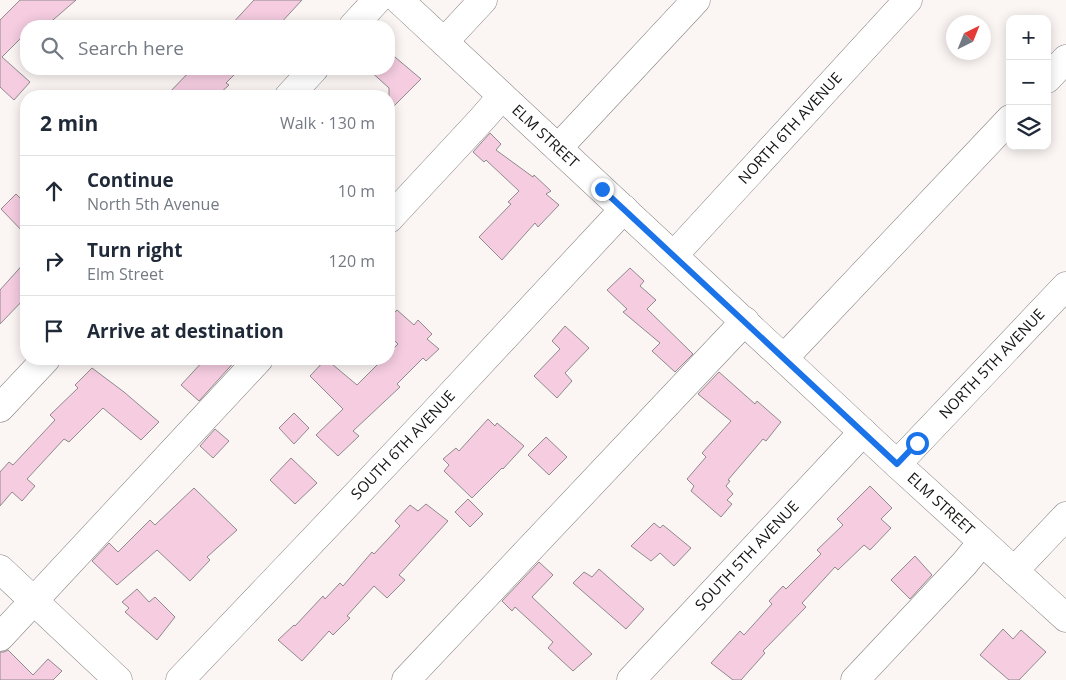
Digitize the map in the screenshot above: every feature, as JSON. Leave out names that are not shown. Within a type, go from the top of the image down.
[{"type":"street","points":[[359,20],[377,0]]},
{"type":"street","name":"ELM STREET","points":[[399,0],[897,464],[1066,618]]},
{"type":"street","points":[[444,42],[483,0]]},
{"type":"street","points":[[558,148],[696,0]]},
{"type":"street","name":"NORTH 6TH AVENUE","points":[[674,255],[908,0]]},
{"type":"street","points":[[1051,75],[1066,60]]},
{"type":"street","points":[[295,90],[308,75]]},
{"type":"street","points":[[395,213],[502,96]]},
{"type":"street","points":[[784,358],[1006,123]]},
{"type":"street","name":"SOUTH 6TH AVENUE","points":[[180,680],[432,415],[624,209]]},
{"type":"street","name":"NORTH 5TH AVENUE","points":[[897,464],[1066,286]]},
{"type":"street","points":[[406,680],[745,321]]},
{"type":"street","points":[[0,408],[40,365]]},
{"type":"street","points":[[0,637],[253,365]]},
{"type":"street","name":"SOUTH 5TH AVENUE","points":[[631,680],[863,432]]},
{"type":"street","points":[[1014,572],[1066,516]]},
{"type":"street","points":[[855,680],[964,564],[982,542]]},
{"type":"street","points":[[0,569],[118,680]]},
{"type":"building","points":[[20,0],[76,0],[53,20],[20,20],[20,39],[2,57],[30,82],[23,90],[20,90],[20,93],[14,100],[0,87],[0,20]]},
{"type":"building","points":[[254,0],[302,0],[284,20],[236,20]]},
{"type":"building","points":[[395,57],[421,79],[395,105],[395,90],[389,90],[375,75],[395,75]]},
{"type":"building","points":[[186,75],[234,75],[226,83],[229,85],[224,90],[172,90]]},
{"type":"building","points":[[490,133],[501,144],[496,150],[533,177],[534,175],[551,191],[546,194],[559,205],[538,227],[535,223],[502,260],[479,237],[511,204],[508,202],[519,191],[486,160],[484,162],[473,152]]},
{"type":"building","points":[[16,194],[20,198],[20,229],[1,209]]},
{"type":"building","points":[[20,268],[20,303],[0,324],[0,290]]},
{"type":"building","points":[[630,268],[644,281],[640,286],[656,300],[647,309],[693,354],[675,372],[652,351],[660,343],[623,312],[627,309],[607,290]]},
{"type":"building","points":[[397,310],[414,325],[418,320],[432,334],[427,339],[439,349],[426,361],[423,358],[397,384],[400,387],[353,431],[359,436],[338,456],[316,435],[343,409],[310,376],[320,365],[333,365],[357,385],[377,365],[395,365],[395,347],[398,344],[395,341],[395,312]]},
{"type":"building","points":[[565,326],[589,348],[565,373],[572,381],[557,398],[534,376],[560,349],[552,341]]},
{"type":"building","points":[[199,365],[232,365],[199,401],[181,385]]},
{"type":"building","points":[[92,368],[159,422],[141,440],[103,408],[69,442],[64,439],[27,479],[35,486],[22,501],[12,492],[0,506],[0,472],[9,462],[13,465],[55,420],[50,415],[78,388],[75,385]]},
{"type":"building","points":[[719,372],[755,404],[757,401],[781,422],[766,441],[763,439],[728,480],[730,481],[726,486],[733,494],[727,500],[732,504],[721,517],[691,491],[694,486],[687,479],[706,457],[702,453],[731,421],[698,394]]},
{"type":"building","points":[[294,413],[309,428],[294,444],[279,428]]},
{"type":"building","points":[[488,419],[495,426],[497,423],[524,446],[472,498],[444,471],[449,465],[443,459],[456,448],[459,451]]},
{"type":"building","points":[[215,429],[229,441],[213,458],[200,446]]},
{"type":"building","points":[[546,437],[567,457],[549,475],[528,455]]},
{"type":"building","points":[[291,458],[317,483],[295,504],[270,480]]},
{"type":"building","points":[[870,486],[892,508],[881,519],[891,528],[870,550],[864,545],[838,570],[835,567],[802,603],[806,607],[763,651],[765,653],[741,680],[733,680],[711,663],[740,631],[744,635],[772,604],[769,601],[783,586],[786,589],[821,554],[817,550],[843,525],[837,519]]},
{"type":"building","points":[[194,488],[237,530],[207,557],[210,560],[190,581],[157,550],[117,585],[92,561],[109,543],[118,552],[150,520],[155,525]]},
{"type":"building","points":[[468,499],[483,514],[470,527],[455,512]]},
{"type":"building","points":[[426,504],[448,521],[399,575],[405,580],[387,598],[374,586],[347,616],[350,618],[333,635],[329,631],[302,661],[278,640],[295,626],[323,596],[325,599],[340,583],[343,586],[372,552],[374,554],[400,526],[395,521],[410,505],[418,511]]},
{"type":"building","points":[[654,523],[660,528],[663,525],[691,548],[674,566],[660,553],[651,561],[631,546]]},
{"type":"building","points":[[915,556],[932,575],[910,599],[891,580]]},
{"type":"building","points":[[539,562],[553,575],[532,597],[592,654],[573,671],[548,648],[553,642],[515,607],[512,611],[502,601]]},
{"type":"building","points":[[599,569],[644,609],[626,629],[573,583],[584,572],[592,577]]},
{"type":"building","points":[[137,589],[149,602],[155,597],[175,617],[157,640],[125,612],[129,608],[122,602]]},
{"type":"building","points":[[1003,629],[1013,639],[1021,630],[1046,652],[1019,680],[1009,680],[980,655]]},
{"type":"building","points":[[8,650],[33,675],[48,659],[62,671],[53,680],[0,680],[0,652]]},
{"type":"route","points":[[602,189],[897,464],[917,443]]}]
